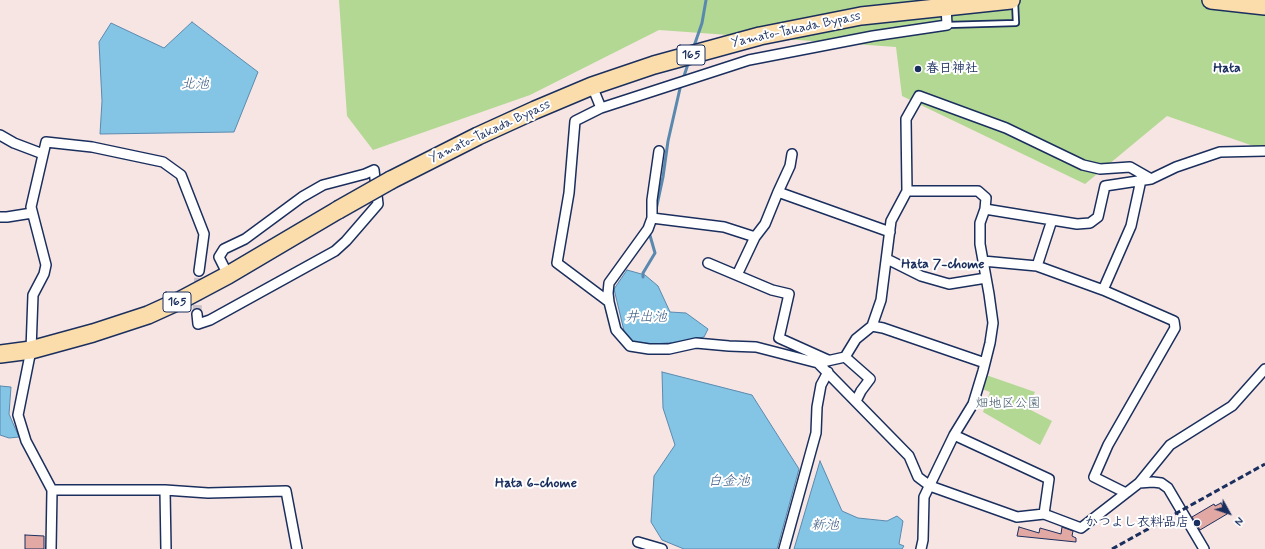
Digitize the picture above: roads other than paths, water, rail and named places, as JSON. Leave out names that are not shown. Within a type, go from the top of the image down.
[{"type":"highway","name":"Yamato-Takada Bypass","points":[[0,354],[32,350],[93,334],[148,315],[182,300],[228,275],[391,180],[478,136],[592,86],[654,65],[760,36],[861,16],[1013,0]]},
{"type":"highway","points":[[1211,0],[1265,6]]},
{"type":"street","points":[[609,302],[557,263],[569,193],[575,121],[601,108],[749,60],[874,36],[947,25],[946,6]]},
{"type":"street","points":[[592,86],[601,108]]},
{"type":"street","points":[[818,363],[845,357],[856,339],[872,326],[881,300],[891,221],[907,191],[906,119],[919,96],[1006,128],[1083,165],[1100,169],[1130,167],[1151,179]]},
{"type":"street","points":[[0,135],[14,143],[43,154]]},
{"type":"street","points":[[51,549],[52,490],[26,441],[18,415],[32,350],[33,295],[44,274],[46,265],[31,206],[46,142],[92,147],[163,162],[181,175],[204,234],[200,271]]},
{"type":"street","points":[[659,151],[652,200],[652,218],[648,228],[609,283],[609,302],[616,330],[630,346],[649,349],[669,349],[696,343],[756,347],[818,363],[909,456],[918,477],[930,486],[1017,517],[1044,514],[1081,528],[1139,483],[1170,445],[1232,406],[1265,369]]},
{"type":"street","points":[[985,209],[1077,224],[1090,223],[1098,218],[1105,186],[1151,179],[1176,167],[1220,152],[1265,151]]},
{"type":"street","points":[[737,275],[755,237],[765,224],[790,166],[792,154]]},
{"type":"street","points":[[197,314],[198,324],[210,320],[335,251],[346,241],[378,204],[374,170],[323,185],[302,197],[245,239],[224,249],[219,257],[228,275]]},
{"type":"street","points":[[1103,290],[1131,226],[1141,180]]},
{"type":"street","points":[[907,191],[978,191],[986,198],[985,209],[980,223],[980,244],[993,323],[990,343],[973,404],[954,435],[924,497],[924,540],[921,549]]},
{"type":"street","points":[[778,192],[890,232]]},
{"type":"street","points":[[0,217],[32,213]]},
{"type":"street","points":[[652,218],[724,227],[755,237]]},
{"type":"street","points":[[1037,266],[1052,220]]},
{"type":"street","points":[[887,260],[921,276],[949,284],[986,278]]},
{"type":"street","points":[[983,261],[1037,266],[1103,290],[1174,321],[1175,328],[1108,445],[1094,477],[1126,493]]},
{"type":"street","points":[[708,263],[772,290],[790,294],[779,338],[828,360]]},
{"type":"street","points":[[872,326],[883,328],[985,363]]},
{"type":"street","points":[[845,357],[870,379],[856,401]]},
{"type":"street","points":[[784,549],[816,433],[817,407],[821,385],[828,372]]},
{"type":"street","points":[[954,435],[1049,478],[1044,514]]},
{"type":"street","points":[[1139,483],[1161,483],[1168,488],[1203,549]]},
{"type":"street","points":[[52,490],[165,490],[208,493],[286,491],[298,549]]},
{"type":"street","points":[[165,490],[166,549]]},
{"type":"street","points":[[638,542],[662,549]]},
{"type":"lane","points":[[947,25],[1016,23],[1013,0]]},
{"type":"water","name":"北池","points":[[192,22],[258,72],[234,132],[100,134],[102,101],[99,42],[111,23],[164,48]]},
{"type":"water","name":"井出池","points":[[627,270],[645,275],[658,286],[670,312],[686,313],[708,329],[704,337],[678,342],[654,344],[632,342],[625,335],[614,289]]},
{"type":"water","name":"白金池","points":[[662,372],[752,395],[799,469],[777,549],[684,549],[662,540],[651,522],[654,476],[675,445],[663,408]]},
{"type":"water","points":[[0,386],[11,387],[9,414],[19,437],[9,438],[0,435]]},
{"type":"water","name":"新池","points":[[820,461],[842,511],[858,518],[887,521],[897,516],[903,521],[899,544],[904,546],[902,549],[794,549]]},
{"type":"waterway","points":[[693,49],[702,23],[706,0]]},
{"type":"waterway","points":[[683,79],[689,61]]},
{"type":"waterway","points":[[656,210],[663,177],[668,141],[681,84]]},
{"type":"waterway","points":[[643,277],[643,273],[655,253],[649,232]]},
{"type":"tunnel","points":[[197,314],[199,271]]},
{"type":"railway","points":[[1112,549],[1265,464]]},
{"type":"place","name":"春日神社","points":[[918,69]]},
{"type":"place","name":"かつよし衣料品店","points":[[1197,523]]},
{"type":"district","name":"Hata","points":[[1227,69]]},
{"type":"district","name":"Hata 7-chome","points":[[943,265]]},
{"type":"district","name":"Hata 6-chome","points":[[536,484]]},
{"type":"park label","name":"畑地区公園","points":[[1008,404]]}]
